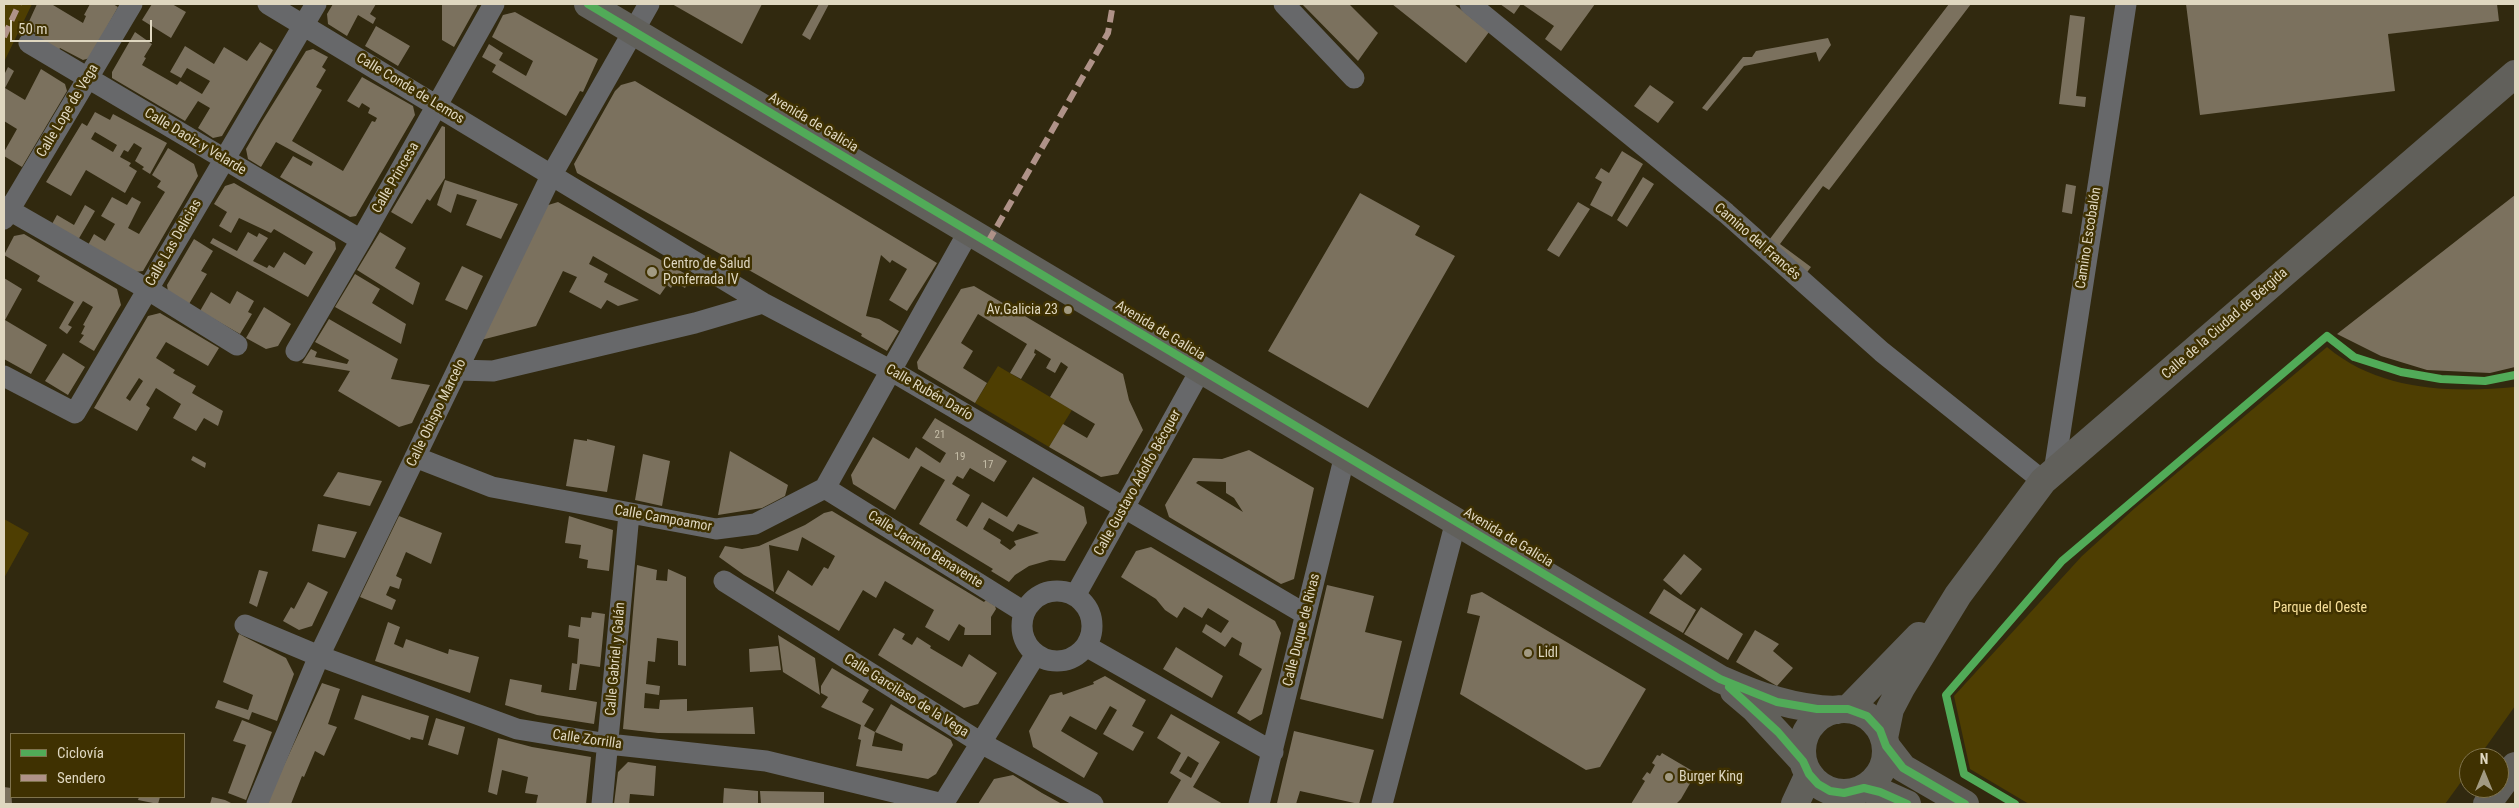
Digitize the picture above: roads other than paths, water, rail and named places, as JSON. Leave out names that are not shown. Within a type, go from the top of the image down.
[{"type":"main road","name":"Avenida de Galicia","points":[[588,4],[1720,679],[1777,702],[1817,709],[1842,710]]},
{"type":"main road","name":"Calle de la Ciudad de Bérgida","points":[[1885,742],[1890,709],[1958,595],[2049,477],[2515,74]]},
{"type":"main road","name":"Calle de la Ciudad de Bérgida","points":[[1842,710],[1958,595]]},
{"type":"main road","name":"Avenida de Galicia","points":[[1720,679],[1754,708],[1806,768]]},
{"type":"main road","points":[[1907,804],[1880,792],[1847,795],[1830,791],[1818,784],[1806,768],[1802,746],[1806,732],[1824,714],[1842,710],[1867,716],[1874,722],[1885,742],[1904,768],[1965,804]]},
{"type":"main road","points":[[1847,795],[1874,780],[1882,770],[1886,759],[1885,742]]},
{"type":"main road","points":[[2487,804],[2515,766]]},
{"type":"main road","points":[[1795,804],[1806,768]]},
{"type":"main road","points":[[2509,804],[2515,796]]},
{"type":"street","name":"Calle Lope de Vega","points":[[5,212],[132,4]]},
{"type":"street","name":"Calle Conde de Lemos","points":[[268,4],[551,176]]},
{"type":"street","name":"Calle Las Delicias","points":[[4,376],[74,413],[223,158],[316,4]]},
{"type":"street","name":"Calle Princesa","points":[[296,351],[362,240],[494,4]]},
{"type":"street","name":"Calle Obispo Marcelo","points":[[256,804],[319,656],[551,176],[649,4]]},
{"type":"street","points":[[1284,4],[1354,78]]},
{"type":"street","name":"Camino del Francés","points":[[1470,4],[1726,213],[1882,352],[2049,477]]},
{"type":"street","name":"Camino Escobalón","points":[[2049,477],[2126,4]]},
{"type":"street","name":"Calle Daoiz y Velarde","points":[[29,43],[362,240]]},
{"type":"street","name":"Calle Rubén Darío","points":[[551,176],[763,303],[890,370],[1305,614]]},
{"type":"street","points":[[5,212],[147,289],[237,345]]},
{"type":"street","points":[[825,488],[969,231]]},
{"type":"street","points":[[458,370],[493,371],[704,321],[763,303]]},
{"type":"street","name":"Calle Gustavo Adolfo Bécquer","points":[[1075,596],[1201,369]]},
{"type":"street","name":"Calle Duque de Rivas","points":[[1259,804],[1345,455]]},
{"type":"street","name":"Calle Campoamor","points":[[415,458],[492,487],[716,529],[755,524],[825,488]]},
{"type":"street","name":"Calle Jacinto Benavente","points":[[825,488],[1024,612]]},
{"type":"street","name":"Calle Gabriel y Galán","points":[[602,804],[629,514]]},
{"type":"street","points":[[1382,804],[1456,521]]},
{"type":"street","name":"Calle Garcilaso de la Vega","points":[[724,581],[981,743],[1093,804]]},
{"type":"street","points":[[1050,591],[1061,591],[1075,596],[1086,607],[1092,620],[1091,633],[1086,646],[1073,657],[1053,661],[1036,654],[1024,638],[1021,625],[1024,612],[1039,595],[1050,591]]},
{"type":"street","name":"Calle Zorrilla","points":[[245,625],[319,656],[517,729],[608,744],[766,760],[943,804]]},
{"type":"street","points":[[1086,646],[1272,752]]},
{"type":"street","points":[[943,804],[1036,654]]},
{"type":"place","name":"Centro de Salud Ponferrada IV","points":[[652,272]]},
{"type":"place","name":"Av.Galicia 23","points":[[1068,310]]},
{"type":"place","name":"Lidl","points":[[1528,653]]},
{"type":"place","name":"Burger King","points":[[1669,777]]},
{"type":"park label","name":"Parque del Oeste","points":[[2320,608]]}]
